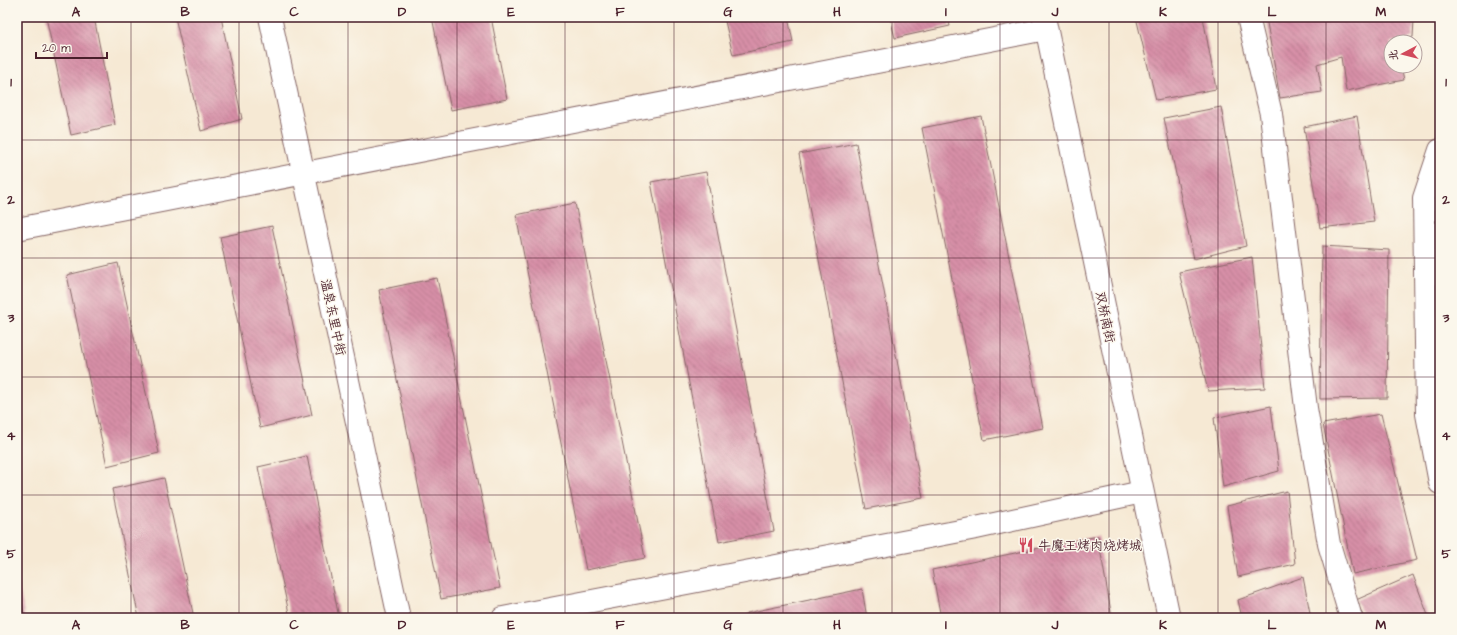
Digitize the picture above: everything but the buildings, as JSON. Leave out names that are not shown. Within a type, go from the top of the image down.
[{"type":"street","name":"温泉东里中街","points":[[270,17],[398,618]]},
{"type":"street","points":[[1248,17],[1271,114],[1306,408],[1326,529],[1342,593],[1351,618]]},
{"type":"street","points":[[17,229],[670,104],[1045,23]]},
{"type":"street","name":"双桥南街","points":[[1045,23],[1168,618]]},
{"type":"street","points":[[1440,150],[1424,198],[1427,414],[1440,483]]},
{"type":"street","points":[[503,618],[976,528],[1142,492]]},
{"type":"place","name":"牛魔王烤肉烧烤城","points":[[1026,545]]}]
